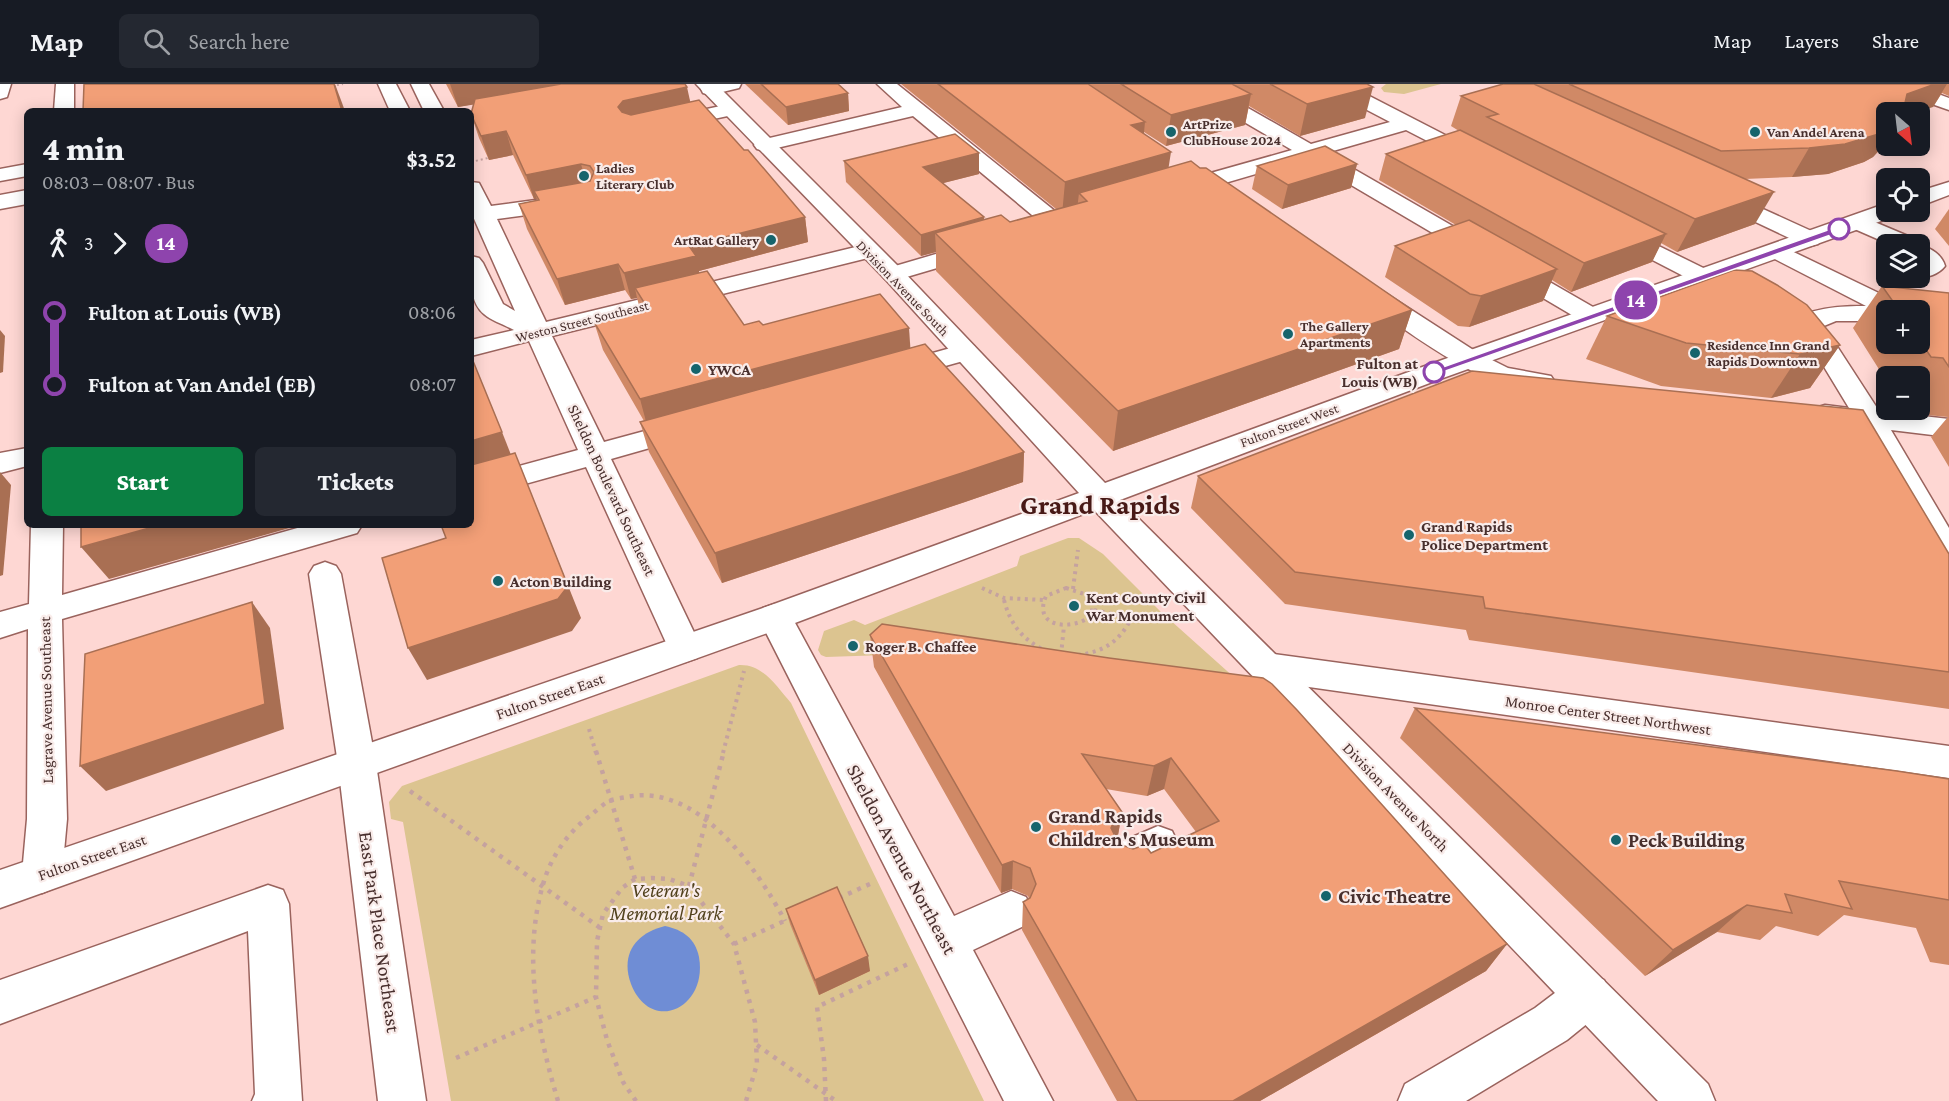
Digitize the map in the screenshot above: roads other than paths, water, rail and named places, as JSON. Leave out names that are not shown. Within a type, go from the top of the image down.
[{"type":"street","points":[[0,93],[2,84]]},
{"type":"street","points":[[64,108],[65,84]]},
{"type":"street","points":[[387,84],[399,108]]},
{"type":"street","points":[[420,84],[432,108]]},
{"type":"street","points":[[707,86],[732,84]]},
{"type":"street","points":[[886,84],[1058,225]]},
{"type":"street","points":[[1193,84],[1591,316]]},
{"type":"street","points":[[1332,84],[1497,170]]},
{"type":"street","points":[[1893,84],[1949,104]]},
{"type":"street","name":"Division Avenue South","points":[[707,86],[893,274],[1098,496]]},
{"type":"street","points":[[764,145],[916,109]]},
{"type":"street","points":[[647,128],[730,110]]},
{"type":"street","points":[[1158,195],[1408,123]]},
{"type":"street","points":[[1177,167],[1220,195]]},
{"type":"street","points":[[0,175],[24,171]]},
{"type":"street","points":[[1930,195],[1949,188]]},
{"type":"street","points":[[1704,189],[1810,239]]},
{"type":"street","points":[[0,202],[24,198]]},
{"type":"street","points":[[476,202],[531,209],[588,198]]},
{"type":"street","name":"Sheldon Boulevard Southeast","points":[[476,202],[685,649]]},
{"type":"street","name":"Fulton Street West","points":[[1098,496],[1469,359],[1876,215]]},
{"type":"street","points":[[1035,232],[1080,218]]},
{"type":"street","points":[[1858,222],[1885,234]]},
{"type":"street","points":[[1600,224],[1754,303]]},
{"type":"street","points":[[893,274],[1001,242]]},
{"type":"street","name":"Weston Street Southeast","points":[[474,347],[868,251]]},
{"type":"street","points":[[1777,251],[1876,301]]},
{"type":"street","points":[[474,269],[493,309],[538,332]]},
{"type":"street","points":[[1354,284],[1469,359],[1501,375],[1570,386]]},
{"type":"street","points":[[1876,313],[1832,314],[1791,322],[1822,342],[1949,555]]},
{"type":"street","points":[[871,378],[965,352]]},
{"type":"street","points":[[1795,411],[1949,428]]},
{"type":"street","points":[[474,488],[715,421]]},
{"type":"street","points":[[0,463],[24,458]]},
{"type":"street","name":"Fulton Street East","points":[[0,889],[775,617],[1098,496]]},
{"type":"street","name":"Division Avenue North","points":[[1098,496],[1691,1101]]},
{"type":"street","name":"Lagrave Avenue Southeast","points":[[42,874],[47,819],[45,612],[48,528]]},
{"type":"street","points":[[0,625],[336,528]]},
{"type":"street","name":"East Park Place Northeast","points":[[325,574],[357,764],[402,1101]]},
{"type":"street","name":"Sheldon Avenue Northeast","points":[[775,617],[1029,1101]]},
{"type":"street","name":"Monroe Center Street Northwest","points":[[1268,667],[1949,762]]},
{"type":"street","points":[[0,1002],[268,904],[279,1100],[276,1101]]},
{"type":"street","points":[[945,941],[1011,911]]},
{"type":"street","points":[[1422,1101],[1551,1024],[1588,994]]},
{"type":"water","points":[[665,926],[683,933],[695,945],[699,957],[699,975],[695,990],[687,1001],[676,1009],[664,1011],[651,1008],[640,1000],[631,984],[628,963],[629,954],[639,940],[655,929]]},
{"type":"place","name":"ArtPrize ClubHouse 2024","points":[[1171,132]]},
{"type":"place","name":"Van Andel Arena","points":[[1755,132]]},
{"type":"place","name":"Ladies Literary Club","points":[[584,176]]},
{"type":"place","name":"ArtRat Gallery","points":[[771,240]]},
{"type":"place","name":"The Gallery Apartments","points":[[1288,334]]},
{"type":"place","name":"Residence Inn Grand Rapids Downtown","points":[[1695,353]]},
{"type":"place","name":"YWCA","points":[[696,369]]},
{"type":"place","name":"Fulton at Louis (WB)","points":[[1434,372]]},
{"type":"place","name":"Grand Rapids Police Department","points":[[1409,535]]},
{"type":"place","name":"Acton Building","points":[[498,581]]},
{"type":"place","name":"Kent County Civil War Monument","points":[[1074,606]]},
{"type":"place","name":"Roger B. Chaffee","points":[[853,646]]},
{"type":"place","name":"Grand Rapids Children's Museum","points":[[1036,827]]},
{"type":"place","name":"Peck Building","points":[[1616,840]]},
{"type":"place","name":"Civic Theatre","points":[[1326,896]]},
{"type":"district","name":"Grand Rapids","points":[[1100,504]]},
{"type":"park label","name":"Veteran's Memorial Park","points":[[666,902]]}]
